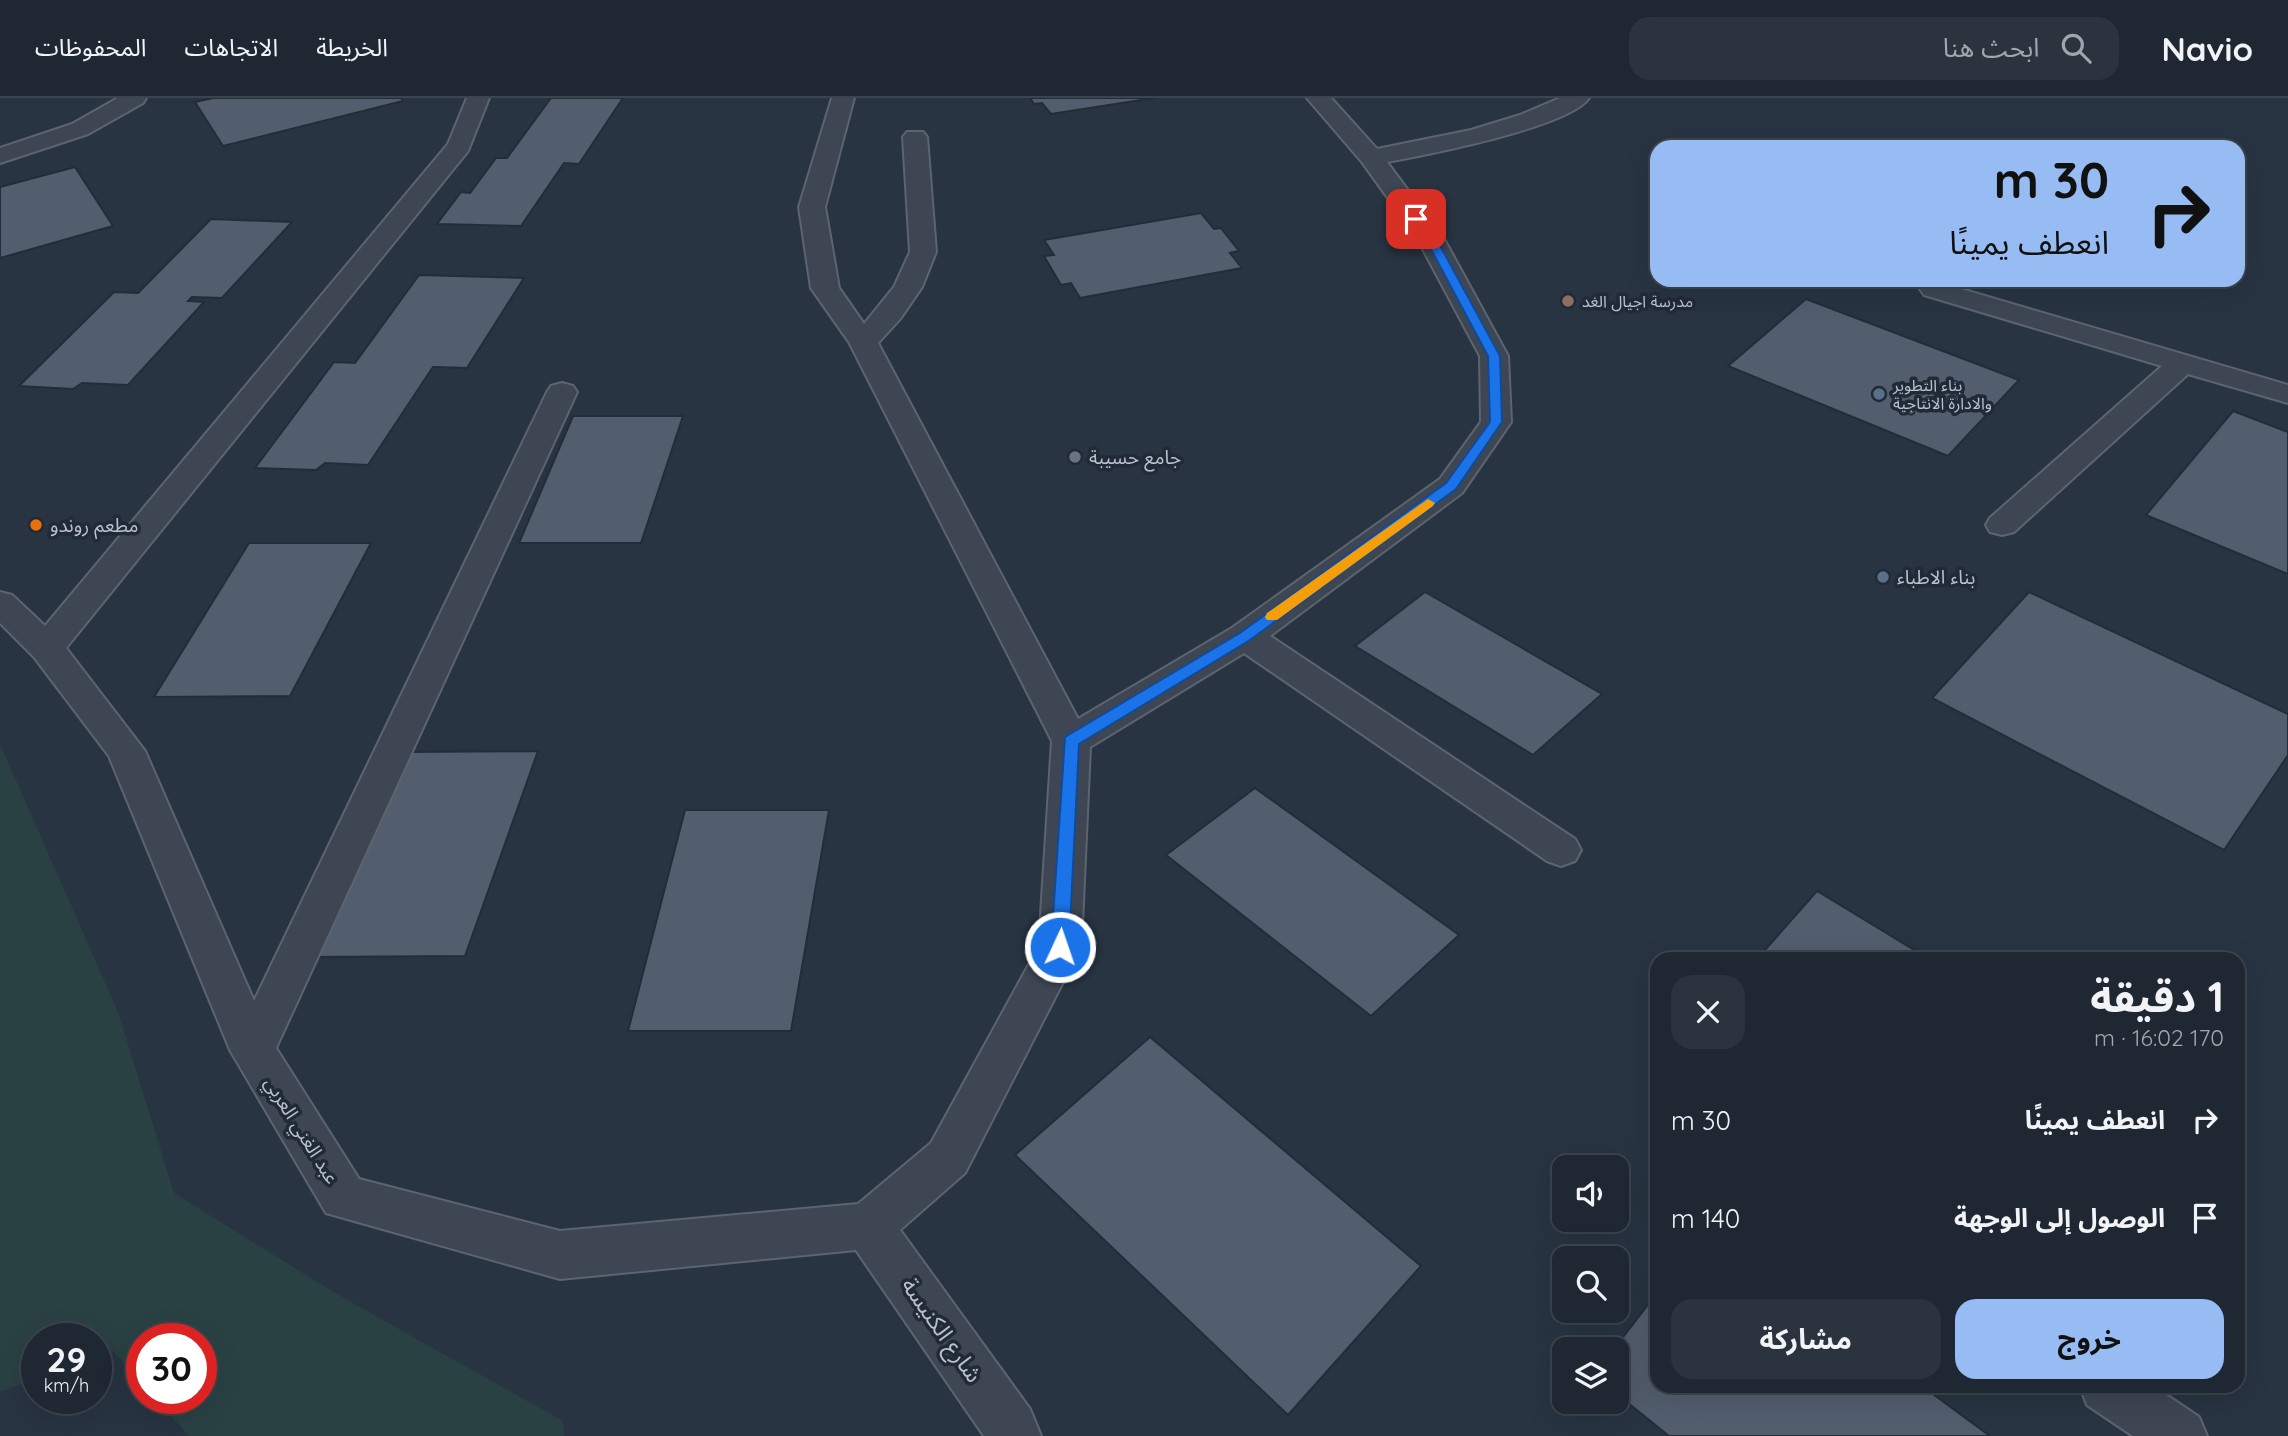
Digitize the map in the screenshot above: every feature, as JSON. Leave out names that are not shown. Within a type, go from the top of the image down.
[{"type":"street","points":[[0,156],[80,129],[131,98]]},
{"type":"street","points":[[47,648],[459,146],[478,98]]},
{"type":"street","points":[[842,98],[811,207],[825,288],[863,342],[1071,741],[1060,947],[948,1158],[869,1226]]},
{"type":"street","points":[[1071,741],[1245,636],[1451,486],[1496,422],[1494,356],[1432,240],[1371,157],[1318,98]]},
{"type":"street","points":[[1371,157],[1449,144],[1550,113],[1578,98]]},
{"type":"street","points":[[863,342],[890,313],[908,287],[923,252],[915,137]]},
{"type":"street","points":[[1934,289],[2288,394]]},
{"type":"street","points":[[2003,525],[2184,362]]},
{"type":"street","points":[[253,1050],[562,392]]},
{"type":"street","name":"عبد الغني العربي","points":[[0,603],[47,648],[126,751],[253,1050],[343,1197],[560,1255],[869,1226]]},
{"type":"street","points":[[1245,636],[1561,850]]},
{"type":"street","name":"شارع الكنيسة","points":[[869,1226],[1014,1436]]},
{"type":"street","points":[[2116,1393],[2180,1436]]},
{"type":"green space","points":[[0,744],[118,1012],[174,1193],[335,1293],[563,1421],[564,1436],[189,1436],[169,1414],[217,1414],[217,1323],[126,1323],[126,1365],[112,1351],[112,1323],[21,1323],[21,1384],[0,1392]]},
{"type":"building","points":[[213,98],[401,98],[403,101],[223,146],[195,102]]},
{"type":"building","points":[[551,98],[623,98],[579,164],[564,163],[521,226],[437,224],[461,192],[470,193],[496,158],[507,158]]},
{"type":"building","points":[[1030,98],[1154,98],[1051,114],[1042,103],[1034,104]]},
{"type":"building","points":[[75,167],[113,226],[0,258],[0,187]]},
{"type":"building","points":[[1201,213],[1214,229],[1221,228],[1239,251],[1230,253],[1242,268],[1080,298],[1071,283],[1061,285],[1044,256],[1054,255],[1044,240]]},
{"type":"building","points":[[211,219],[292,222],[222,298],[192,297],[188,301],[204,302],[128,385],[82,383],[73,389],[19,386],[114,292],[138,293]]},
{"type":"building","points":[[419,275],[524,278],[467,368],[433,367],[368,465],[325,463],[316,470],[255,468],[334,362],[355,363]]},
{"type":"building","points":[[1806,299],[2019,380],[1948,456],[1728,366]]},
{"type":"building","points":[[2233,411],[2288,432],[2288,574],[2146,515]]},
{"type":"building","points":[[573,416],[683,416],[641,543],[519,543]]},
{"type":"building","points":[[249,543],[371,543],[290,696],[154,697]]},
{"type":"building","points":[[1425,592],[1602,694],[1533,755],[1355,646]]},
{"type":"building","points":[[2029,592],[2288,714],[2288,755],[2224,850],[1932,698]]},
{"type":"building","points":[[538,751],[465,956],[307,957],[398,752]]},
{"type":"building","points":[[1255,788],[1459,935],[1371,1016],[1166,855]]},
{"type":"building","points":[[685,810],[829,810],[791,1031],[628,1031]]},
{"type":"building","points":[[1817,891],[1917,952],[1763,952]]},
{"type":"building","points":[[1150,1037],[1421,1266],[1288,1415],[1015,1155]]},
{"type":"building","points":[[1650,1302],[1650,1393],[1932,1393],[1990,1436],[1669,1436],[1629,1404],[1629,1337],[1623,1337]]},
{"type":"slow traffic","points":[[1272,617],[1428,503]]},
{"type":"place","name":"مدرسة اجيال الغد","points":[[1568,301]]},
{"type":"place","name":"بناء التطوير والادارة الانتاجية","points":[[1879,394]]},
{"type":"place","name":"جامع حسيبة","points":[[1075,457]]},
{"type":"place","name":"مطعم روندو","points":[[36,525]]},
{"type":"place","name":"بناء الاطباء","points":[[1883,577]]},
{"type":"route","points":[[1060,947],[1071,741],[1245,636],[1451,486],[1496,422],[1494,356],[1432,240],[1416,219]]}]
